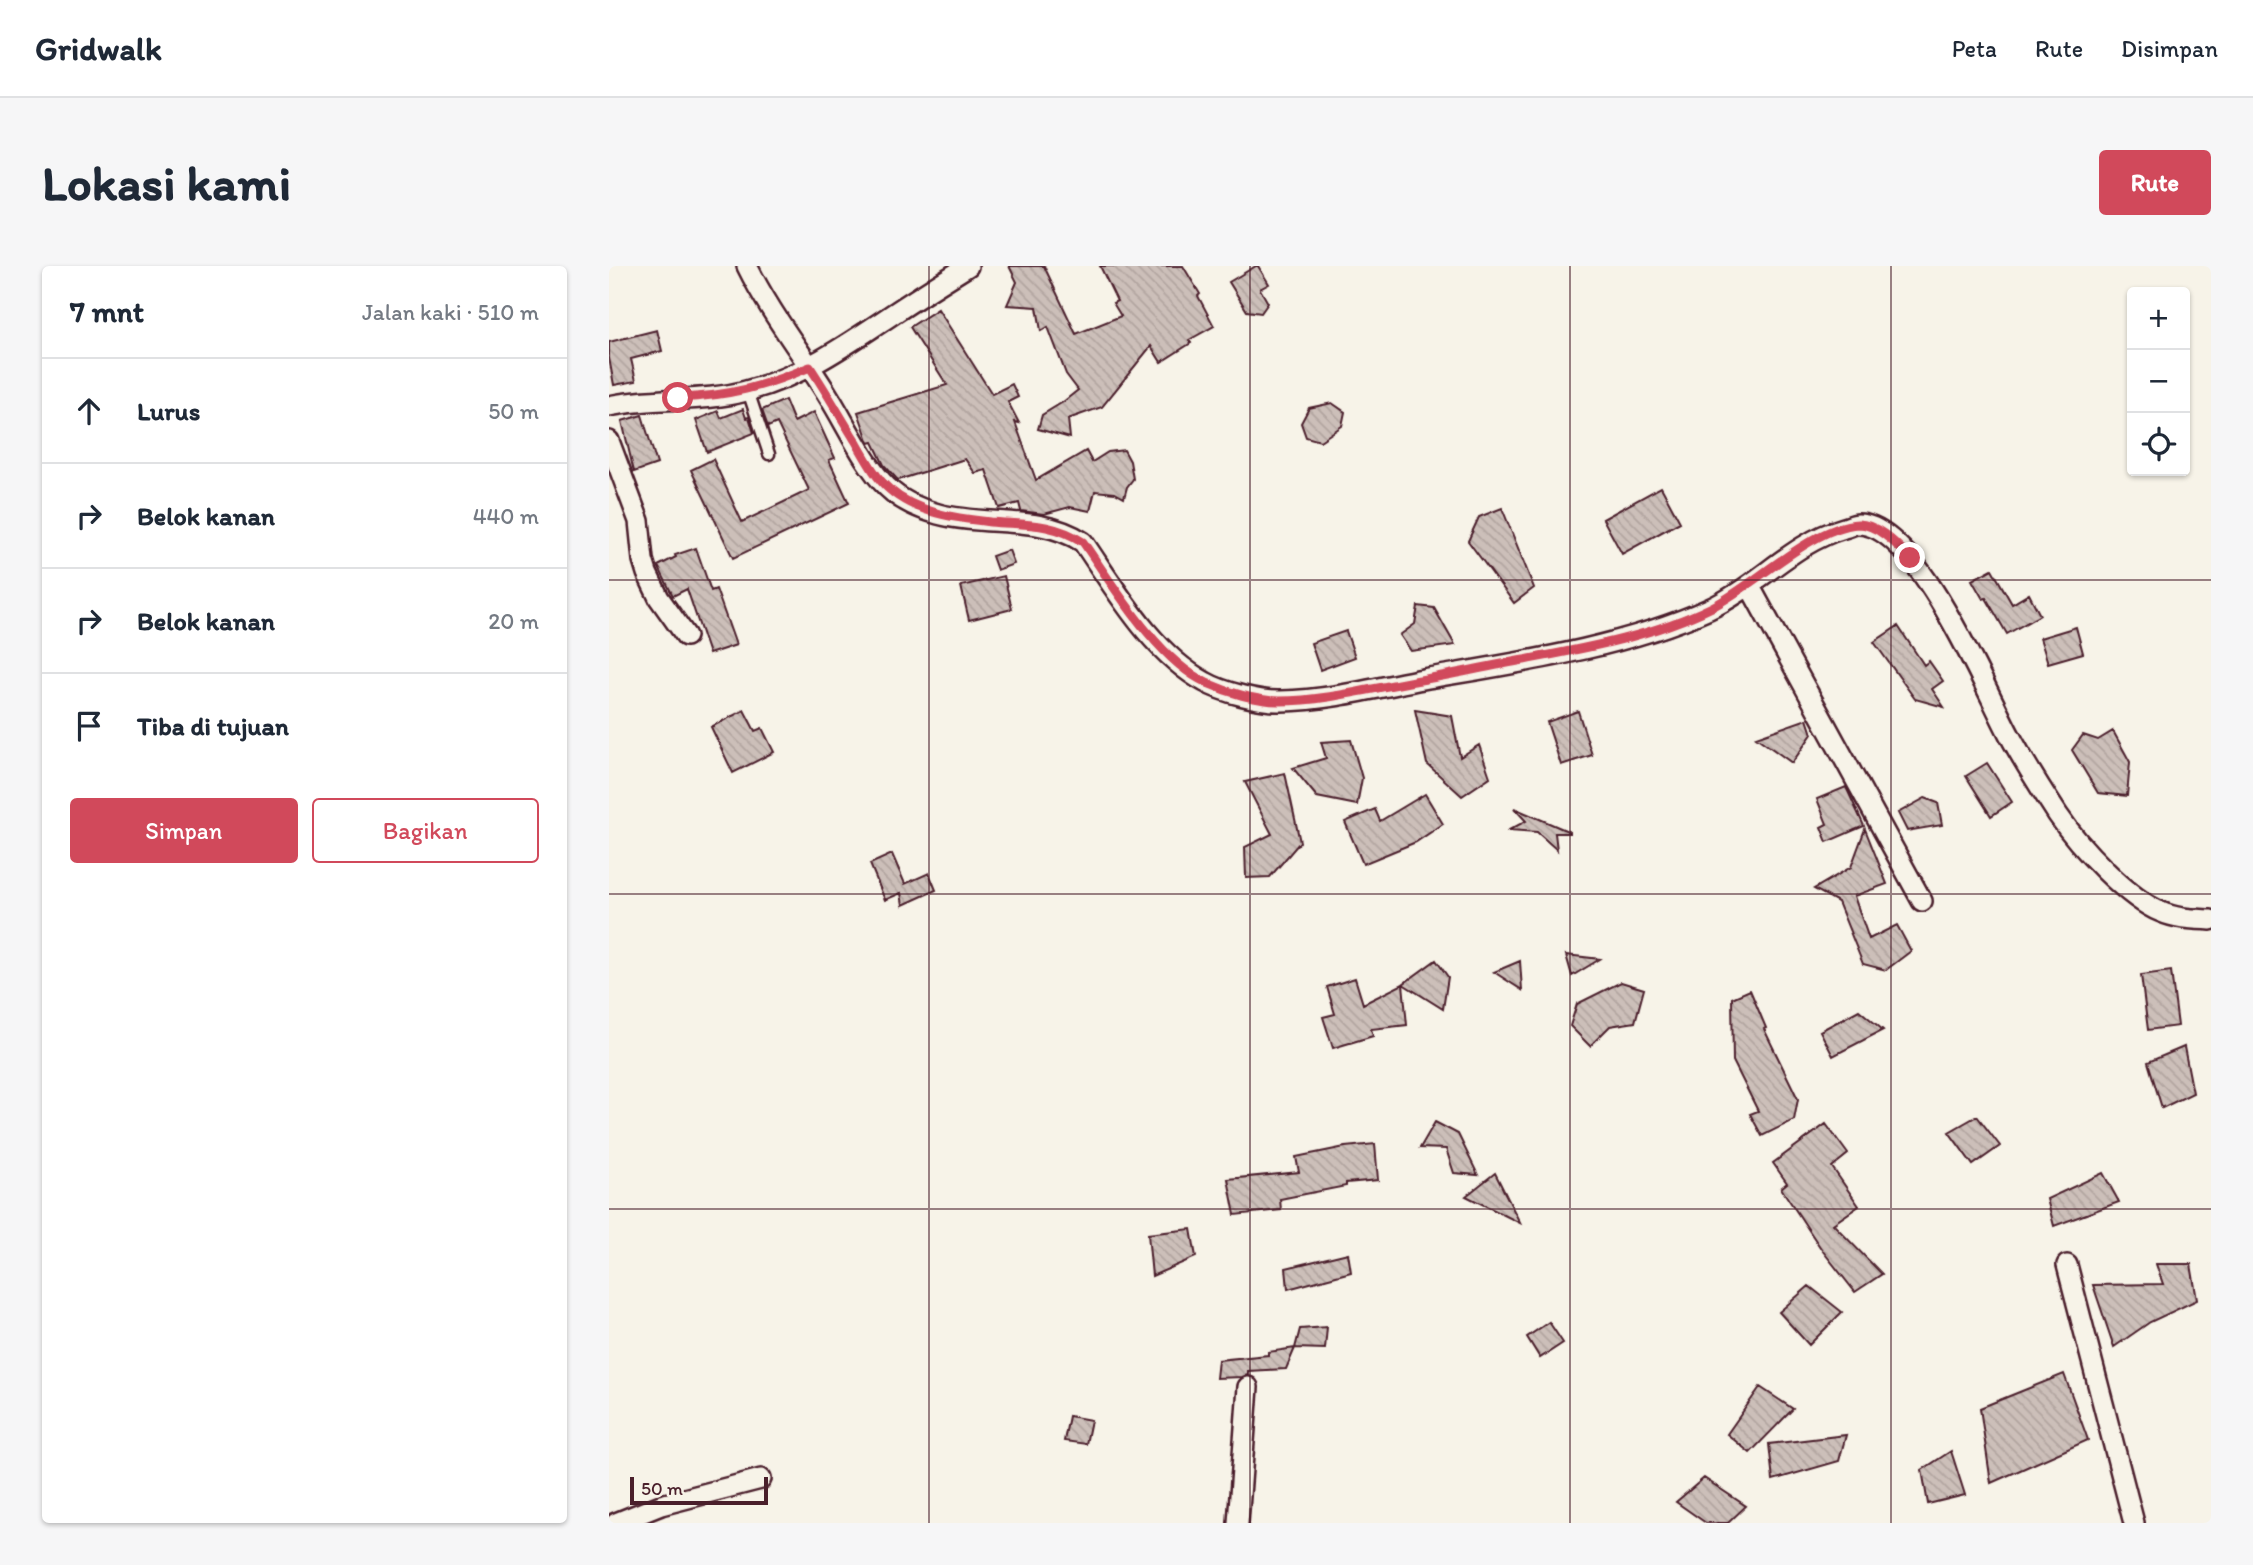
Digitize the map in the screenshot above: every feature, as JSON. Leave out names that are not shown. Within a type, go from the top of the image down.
[{"type":"street","points":[[747,266],[762,296],[888,489],[901,498],[937,514],[991,522],[1038,524],[1072,534],[1083,542],[1136,619],[1177,662],[1206,683],[1276,702],[1312,699],[1572,651],[1657,628],[1710,608],[1749,585],[1805,544],[1834,531],[1859,524],[1878,531],[1894,541],[1910,558],[1936,595],[2010,735],[2059,817],[2076,840],[2123,886],[2157,911],[2171,916],[2211,920]]},
{"type":"street","points":[[609,407],[626,402],[705,397],[748,391],[810,367],[968,266]]},
{"type":"street","points":[[609,441],[639,521],[647,573],[659,598],[686,636]]},
{"type":"street","points":[[1749,585],[1922,901]]},
{"type":"street","points":[[2067,1265],[2134,1523]]},
{"type":"street","points":[[1238,1523],[1248,1387]]},
{"type":"street","points":[[616,1523],[661,1505],[761,1479]]},
{"type":"lane","points":[[748,391],[769,454]]},
{"type":"building","points":[[1009,266],[1044,266],[1076,334],[1121,316],[1113,303],[1117,301],[1100,266],[1183,266],[1200,294],[1198,296],[1214,326],[1189,340],[1191,343],[1161,362],[1151,346],[1102,407],[1068,419],[1070,438],[1038,429],[1042,415],[1078,390],[1066,374],[1048,327],[1041,331],[1037,307],[1007,305],[1017,282]]},
{"type":"building","points":[[1256,266],[1269,284],[1260,289],[1268,303],[1261,313],[1247,311],[1229,282]]},
{"type":"building","points":[[938,309],[992,394],[1012,384],[1018,397],[1008,402],[1019,423],[1015,422],[1036,480],[1086,451],[1092,462],[1108,452],[1124,450],[1130,461],[1133,479],[1124,498],[1115,493],[1095,491],[1090,511],[1070,507],[1044,514],[1021,511],[1019,503],[999,508],[986,470],[975,473],[965,459],[898,480],[896,478],[884,465],[873,442],[869,443],[858,412],[947,385],[910,327]]},
{"type":"building","points":[[657,330],[662,351],[631,359],[636,381],[614,385],[609,342]]},
{"type":"building","points":[[785,400],[794,422],[814,412],[835,458],[829,460],[849,503],[733,558],[691,470],[713,459],[742,522],[809,490],[777,423],[768,427],[762,410]]},
{"type":"building","points":[[1332,403],[1345,412],[1342,426],[1320,441],[1306,437],[1301,423],[1309,408]]},
{"type":"building","points":[[743,409],[746,418],[749,417],[754,433],[707,452],[696,420],[718,411],[721,418]]},
{"type":"building","points":[[642,415],[657,464],[634,472],[622,421]]},
{"type":"building","points":[[1661,487],[1680,522],[1622,554],[1603,519]]},
{"type":"building","points":[[1502,508],[1534,588],[1514,603],[1468,541],[1479,517]]},
{"type":"building","points":[[696,548],[711,591],[716,589],[736,645],[709,654],[687,589],[673,596],[658,566],[676,557],[675,555]]},
{"type":"building","points":[[1009,550],[1014,564],[997,570],[992,556]]},
{"type":"building","points":[[1992,569],[2012,604],[2029,594],[2040,615],[2007,634],[1972,580]]},
{"type":"building","points":[[1004,576],[1012,609],[969,620],[961,586]]},
{"type":"building","points":[[1418,606],[1434,608],[1455,645],[1411,651],[1400,635],[1415,624]]},
{"type":"building","points":[[1898,626],[1924,665],[1929,661],[1943,681],[1932,689],[1944,707],[1915,699],[1874,642]]},
{"type":"building","points":[[2076,627],[2083,653],[2048,663],[2040,638]]},
{"type":"building","points":[[1346,631],[1355,657],[1320,670],[1311,643]]},
{"type":"building","points":[[744,710],[755,731],[762,728],[774,752],[733,773],[711,727]]},
{"type":"building","points":[[1415,710],[1452,716],[1460,757],[1479,745],[1490,777],[1462,796],[1427,764]]},
{"type":"building","points":[[1578,711],[1592,755],[1561,765],[1547,722]]},
{"type":"building","points":[[1807,719],[1812,734],[1792,763],[1756,737]]},
{"type":"building","points":[[2113,731],[2130,762],[2127,796],[2098,793],[2072,750],[2083,735],[2098,740]]},
{"type":"building","points":[[1351,740],[1362,778],[1357,805],[1317,797],[1293,768],[1326,758],[1321,742]]},
{"type":"building","points":[[1987,763],[2012,802],[1991,816],[1966,776]]},
{"type":"building","points":[[1285,773],[1300,842],[1270,877],[1246,878],[1245,847],[1272,834],[1245,782]]},
{"type":"building","points":[[1846,787],[1864,826],[1827,842],[1821,827],[1827,824],[1817,799]]},
{"type":"building","points":[[1425,794],[1443,824],[1416,842],[1363,864],[1345,822],[1375,809],[1380,821]]},
{"type":"building","points":[[1925,798],[1938,803],[1942,825],[1907,831],[1898,813]]},
{"type":"building","points":[[1514,808],[1570,833],[1555,833],[1557,850],[1537,832],[1509,830],[1526,821]]},
{"type":"building","points":[[1865,829],[1887,884],[1854,896],[1869,939],[1897,925],[1911,951],[1886,970],[1863,964],[1838,902],[1814,889],[1851,867]]},
{"type":"building","points":[[892,854],[905,884],[929,873],[936,890],[903,905],[901,893],[885,900],[870,864]]},
{"type":"building","points":[[1566,955],[1600,959],[1572,976]]},
{"type":"building","points":[[1436,960],[1448,977],[1443,1009],[1403,984]]},
{"type":"building","points":[[1520,961],[1522,990],[1494,972]]},
{"type":"building","points":[[2171,971],[2178,1026],[2148,1030],[2141,975]]},
{"type":"building","points":[[1355,978],[1363,1004],[1403,984],[1407,1025],[1371,1029],[1373,1036],[1333,1048],[1323,1017],[1335,1014],[1327,987]]},
{"type":"building","points":[[1621,982],[1644,989],[1635,1022],[1610,1026],[1590,1046],[1570,1026],[1577,1004]]},
{"type":"building","points":[[1750,990],[1766,1028],[1764,1029],[1798,1099],[1794,1120],[1762,1136],[1750,1114],[1758,1111],[1733,1061],[1732,998]]},
{"type":"building","points":[[1859,1010],[1883,1030],[1833,1056],[1820,1031]]},
{"type":"building","points":[[2184,1047],[2193,1093],[2162,1108],[2148,1062]]},
{"type":"building","points":[[1977,1116],[2000,1146],[1973,1165],[1949,1132]]},
{"type":"building","points":[[1435,1122],[1458,1134],[1478,1175],[1454,1173],[1446,1149],[1420,1148]]},
{"type":"building","points":[[1826,1124],[1848,1154],[1832,1167],[1859,1206],[1833,1224],[1882,1274],[1855,1292],[1822,1250],[1781,1188],[1787,1183],[1773,1163]]},
{"type":"building","points":[[1375,1144],[1378,1180],[1346,1183],[1346,1186],[1280,1199],[1281,1210],[1235,1215],[1228,1179],[1299,1172],[1296,1157]]},
{"type":"building","points":[[1495,1173],[1520,1223],[1466,1196]]},
{"type":"building","points":[[2103,1173],[2119,1202],[2054,1226],[2047,1199]]},
{"type":"building","points":[[1191,1229],[1196,1257],[1152,1276],[1148,1234]]},
{"type":"building","points":[[1348,1253],[1351,1272],[1288,1289],[1286,1268]]},
{"type":"building","points":[[2156,1264],[2191,1264],[2197,1300],[2150,1322],[2114,1347],[2093,1285],[2163,1284]]},
{"type":"building","points":[[1809,1286],[1842,1312],[1809,1345],[1779,1312]]},
{"type":"building","points":[[1549,1322],[1563,1343],[1540,1358],[1527,1337]]},
{"type":"building","points":[[1327,1327],[1325,1349],[1295,1348],[1300,1329]]},
{"type":"building","points":[[1295,1348],[1286,1369],[1248,1371],[1248,1375],[1242,1377],[1216,1378],[1218,1360],[1268,1355],[1268,1352]]},
{"type":"building","points":[[2064,1374],[2088,1440],[1991,1483],[1980,1408]]},
{"type":"building","points":[[1760,1387],[1793,1409],[1750,1453],[1727,1434]]},
{"type":"building","points":[[1069,1416],[1091,1420],[1086,1444],[1064,1441]]},
{"type":"building","points":[[1846,1435],[1839,1461],[1773,1480],[1769,1444]]},
{"type":"building","points":[[1951,1451],[1965,1495],[1928,1504],[1922,1470]]},
{"type":"building","points":[[1704,1478],[1746,1506],[1728,1523],[1706,1523],[1676,1502]]},
{"type":"route","points":[[678,398],[748,391],[810,367],[861,451],[888,489],[916,506],[937,514],[991,522],[1038,524],[1072,534],[1083,542],[1136,619],[1177,662],[1206,683],[1276,702],[1351,693],[1572,651],[1657,628],[1731,597],[1805,544],[1834,531],[1859,524],[1894,541],[1910,558]]}]
